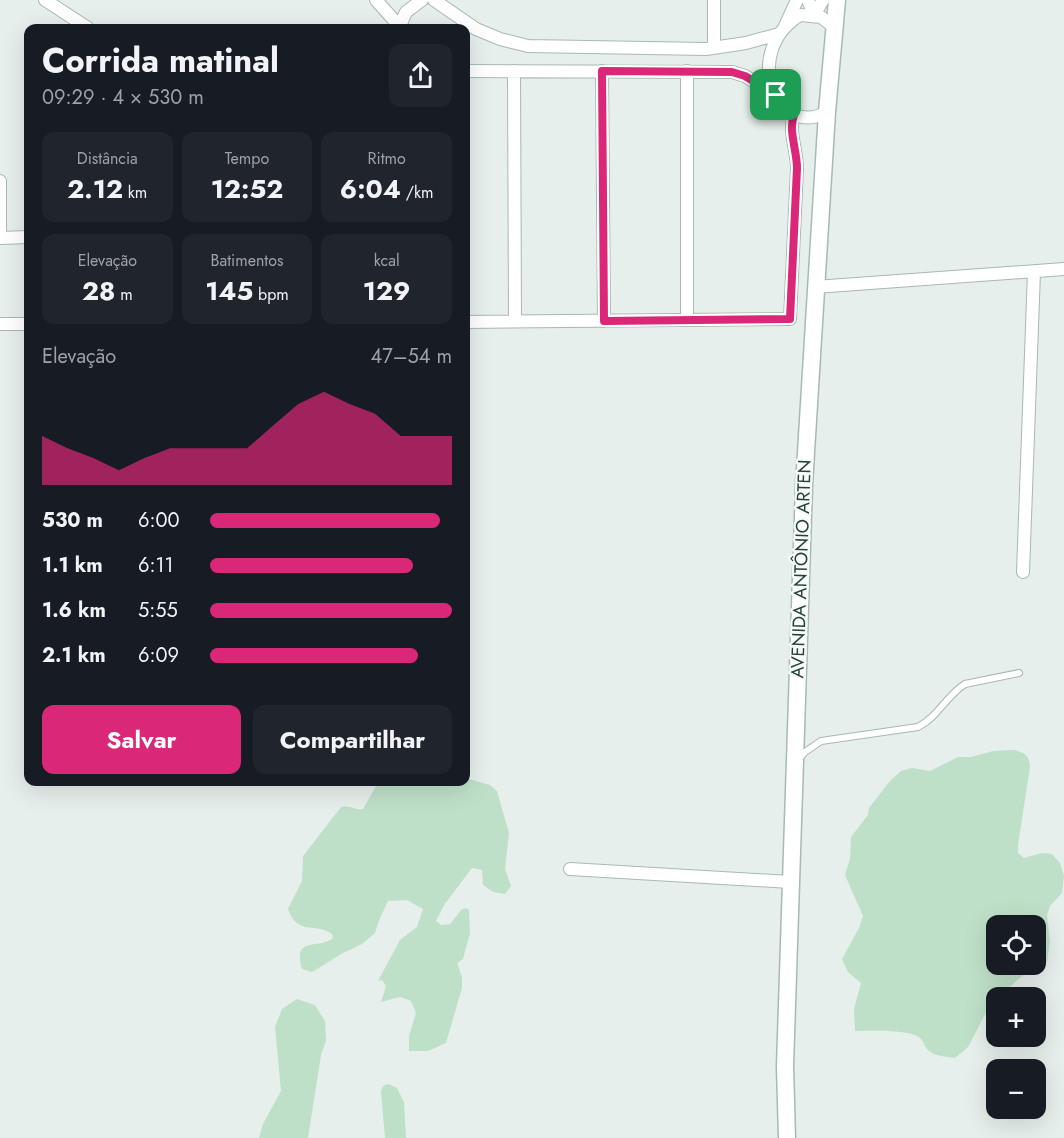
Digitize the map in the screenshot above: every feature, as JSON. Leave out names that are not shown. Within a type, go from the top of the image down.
[{"type":"street","points":[[45,0],[80,24]]},
{"type":"street","points":[[376,0],[397,24]]},
{"type":"street","points":[[402,24],[406,12],[422,0]]},
{"type":"street","points":[[434,0],[458,22]]},
{"type":"street","points":[[714,0],[714,48]]},
{"type":"street","points":[[776,95],[770,78],[769,60],[774,42],[797,0]]},
{"type":"street","points":[[808,0],[814,15]]},
{"type":"street","points":[[814,15],[822,0]]},
{"type":"street","name":"AVENIDA ANTÔNIO ARTEN","points":[[787,1138],[785,1066],[804,485],[826,112],[837,0]]},
{"type":"street","points":[[470,27],[500,39],[528,46],[714,48],[746,44],[782,30],[800,15],[814,15],[826,20],[834,27]]},
{"type":"street","points":[[470,71],[732,72],[745,76],[776,95],[794,115],[809,118],[826,112]]},
{"type":"street","points":[[514,71],[515,321]]},
{"type":"street","points":[[602,71],[604,321]]},
{"type":"street","points":[[687,71],[687,320]]},
{"type":"street","points":[[470,322],[790,319],[797,168],[797,153],[791,122],[794,115]]},
{"type":"street","points":[[0,181],[0,238],[24,237]]},
{"type":"street","points":[[815,287],[1064,269]]},
{"type":"street","points":[[1023,572],[1034,272]]},
{"type":"street","points":[[0,324],[24,324]]},
{"type":"street","points":[[570,869],[790,882]]},
{"type":"lane","points":[[794,767],[805,752],[821,741],[918,727],[931,719],[958,688],[965,684],[1019,673]]},
{"type":"green space","points":[[1014,750],[1026,755],[1030,767],[1018,853],[1024,858],[1042,853],[1052,854],[1060,863],[1064,876],[1062,893],[1050,906],[1047,915],[1050,941],[1046,963],[1046,915],[986,915],[986,975],[1023,975],[1010,987],[986,987],[986,1012],[968,1047],[955,1058],[934,1054],[927,1049],[920,1038],[908,1033],[855,1031],[854,1009],[861,983],[848,972],[842,959],[863,916],[845,875],[850,859],[851,837],[868,815],[869,808],[890,781],[901,771],[912,768],[930,771],[958,757],[971,757],[993,751]]},
{"type":"green space","points":[[470,779],[490,785],[497,791],[509,833],[505,869],[511,886],[505,894],[493,892],[483,885],[482,870],[472,868],[444,905],[436,921],[441,925],[450,924],[462,909],[469,910],[470,933],[463,959],[457,963],[462,977],[462,988],[446,1043],[428,1051],[409,1051],[409,1036],[416,1013],[411,1001],[400,997],[381,1002],[386,986],[382,980],[378,981],[400,940],[417,927],[423,909],[407,900],[388,901],[375,933],[362,944],[312,972],[302,969],[300,958],[304,947],[333,938],[332,934],[326,931],[296,923],[288,909],[302,881],[303,856],[341,807],[363,809],[376,786],[470,786]]},
{"type":"green space","points":[[297,999],[315,1005],[325,1021],[326,1040],[321,1055],[308,1138],[259,1138],[263,1124],[281,1091],[275,1027],[282,1009]]},
{"type":"green space","points":[[388,1084],[397,1088],[404,1102],[406,1138],[385,1138],[381,1092],[383,1086]]},
{"type":"route","points":[[602,71],[732,72],[745,76],[776,95],[794,115],[791,122],[797,153],[790,319],[604,321],[602,71]]}]
